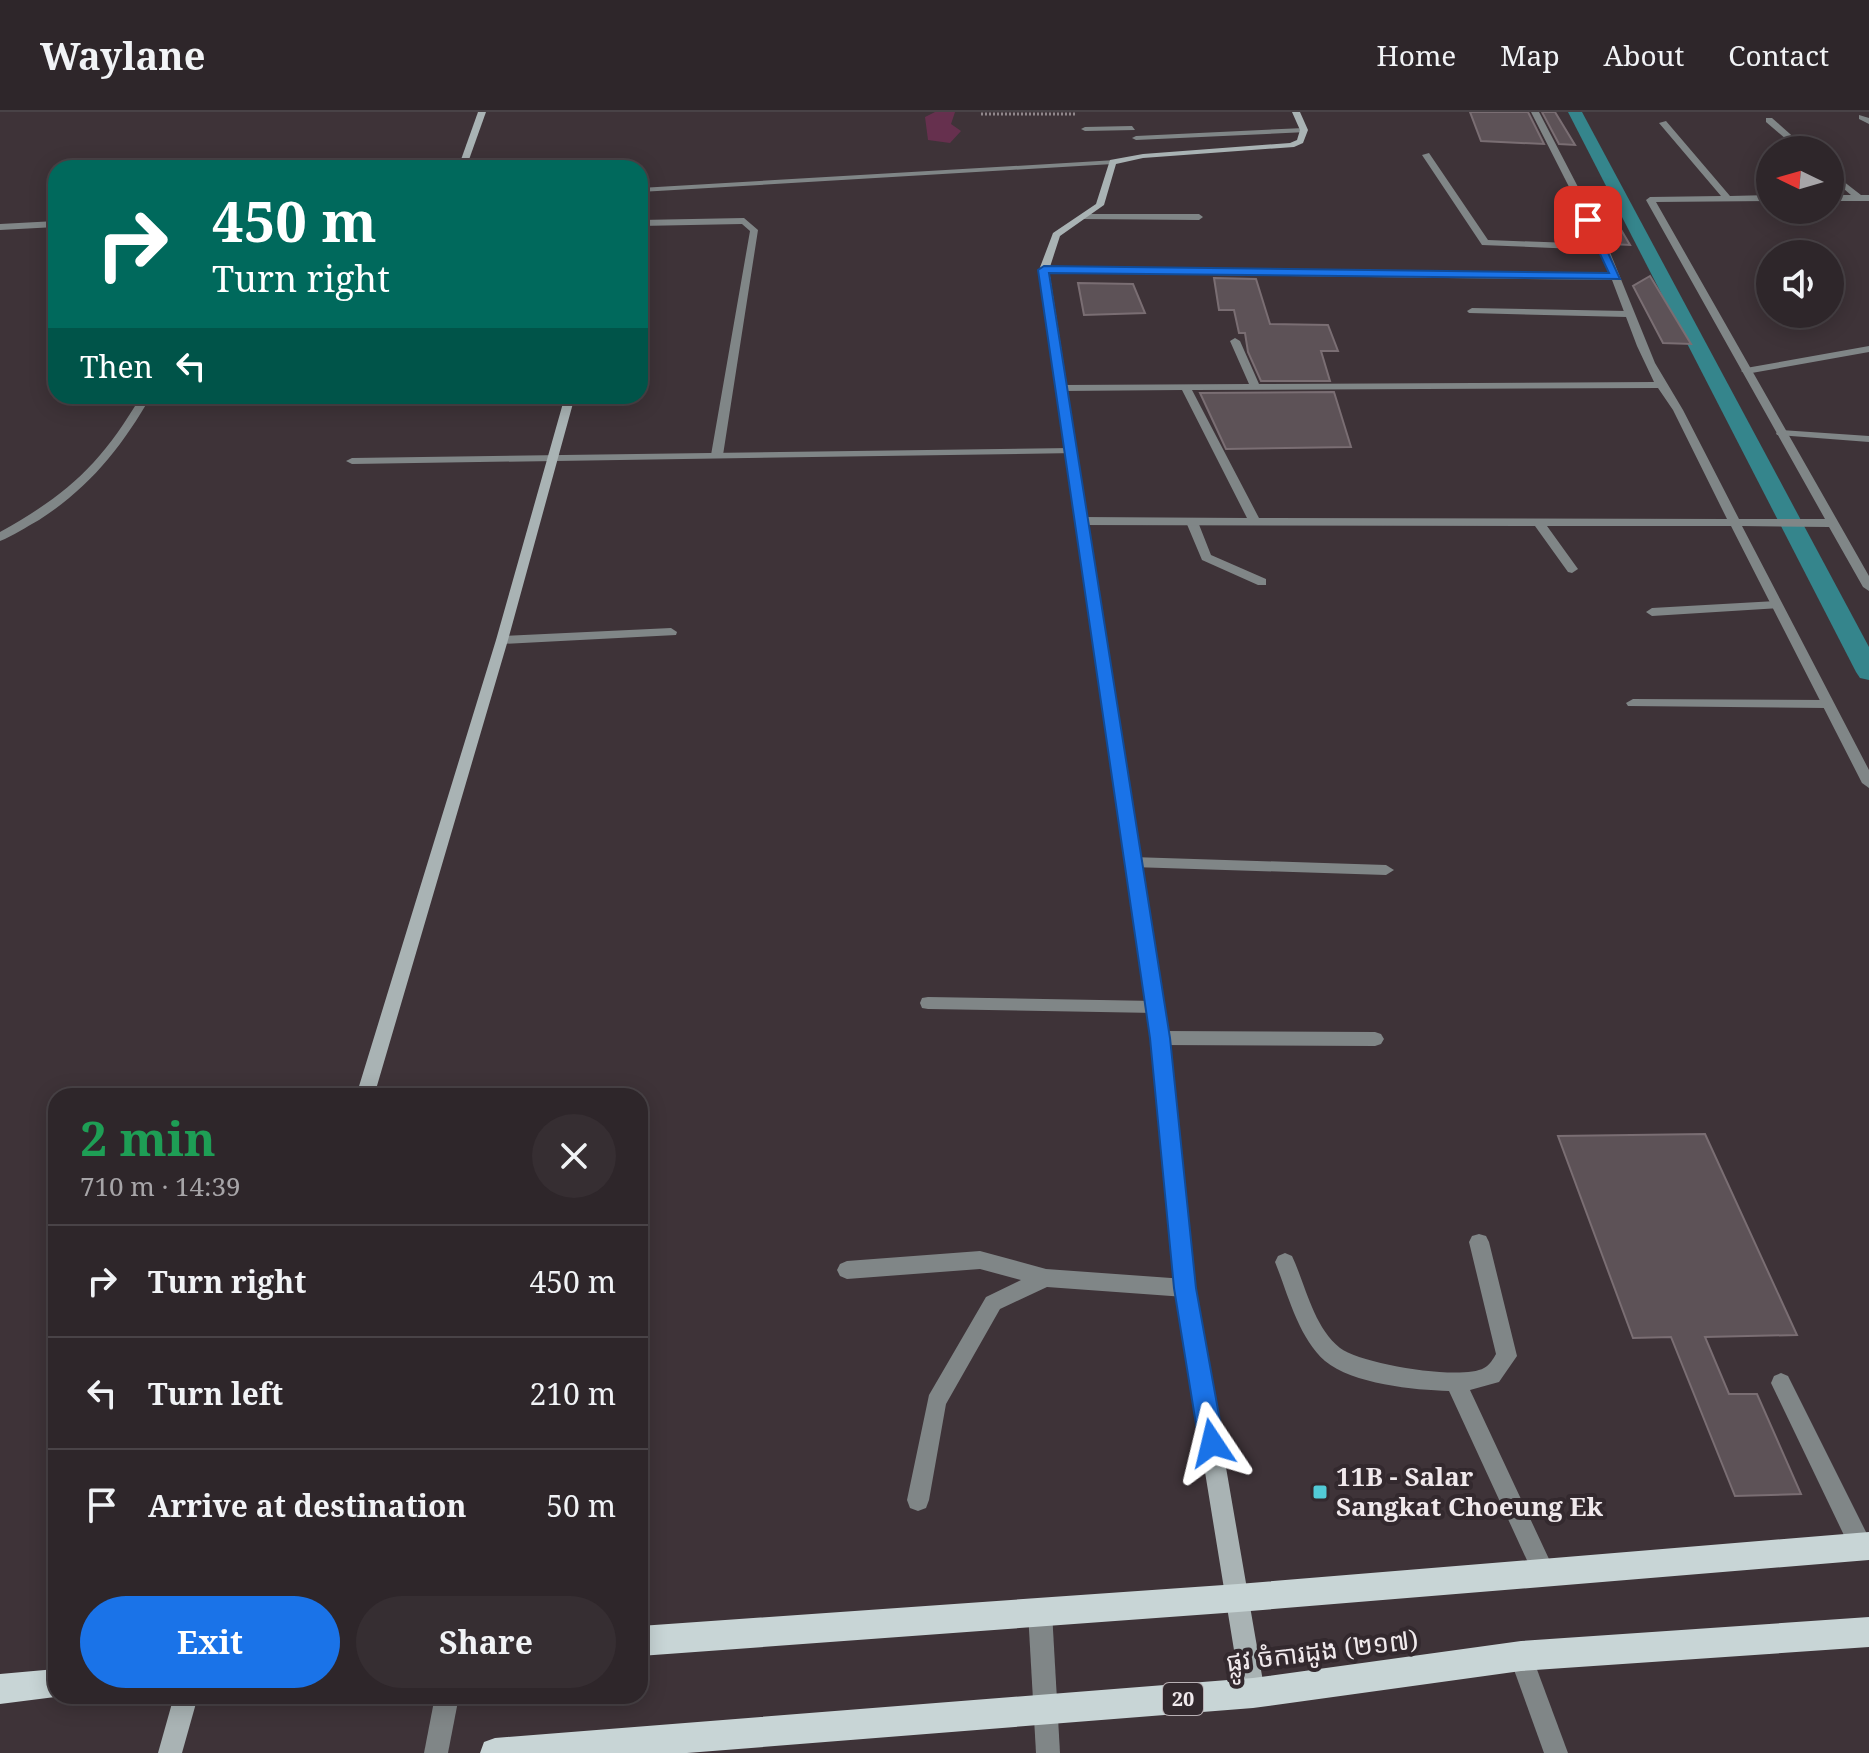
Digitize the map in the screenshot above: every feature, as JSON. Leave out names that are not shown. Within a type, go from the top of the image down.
[{"type":"main road","points":[[648,1640],[1238,1598],[1865,1546]]},
{"type":"main road","name":"ផ្លូវ ចំការដូង (២១៧)","points":[[495,1753],[1253,1693],[1521,1656],[1869,1632]]},
{"type":"main road","points":[[0,1689],[48,1685]]},
{"type":"street","points":[[465,160],[482,112]]},
{"type":"street","points":[[648,190],[1113,162],[1143,156],[1291,145],[1300,141],[1304,130],[1296,112]]},
{"type":"street","points":[[1535,112],[1616,277],[1627,314],[1660,385],[1678,410],[1869,783]]},
{"type":"street","points":[[1769,120],[1788,136]]},
{"type":"street","points":[[1663,123],[1727,198]]},
{"type":"street","points":[[1085,129],[1131,126],[1143,156]]},
{"type":"street","points":[[1136,138],[1304,130]]},
{"type":"street","points":[[1426,155],[1485,243],[1602,247]]},
{"type":"street","points":[[1113,162],[1100,205],[1056,235],[1044,270],[1156,1007],[1185,1288],[1253,1693]]},
{"type":"street","points":[[1844,183],[1864,198]]},
{"type":"street","points":[[1756,198],[1650,200],[1869,587]]},
{"type":"street","points":[[1083,217],[1199,217]]},
{"type":"street","points":[[648,223],[744,221],[754,230],[717,455]]},
{"type":"street","points":[[0,227],[48,224]]},
{"type":"street","points":[[1044,270],[1616,277]]},
{"type":"street","points":[[1472,311],[1627,314]]},
{"type":"street","points":[[1235,341],[1255,387]]},
{"type":"street","points":[[1746,371],[1869,349]]},
{"type":"street","points":[[1062,388],[1660,385]]},
{"type":"street","points":[[1185,387],[1254,520]]},
{"type":"street","points":[[0,537],[73,494],[93,475],[141,404]]},
{"type":"street","points":[[367,1088],[502,640],[568,404]]},
{"type":"street","points":[[1781,433],[1869,439]]},
{"type":"street","points":[[352,461],[1072,451]]},
{"type":"street","points":[[1081,521],[1833,523]]},
{"type":"street","points":[[1192,522],[1206,557],[1262,582]]},
{"type":"street","points":[[1539,523],[1572,569]]},
{"type":"street","points":[[1652,612],[1776,605]]},
{"type":"street","points":[[502,640],[671,632]]},
{"type":"street","points":[[1633,703],[1826,704]]},
{"type":"street","points":[[1132,862],[1386,870]]},
{"type":"street","points":[[928,1003],[1156,1007]]},
{"type":"street","points":[[1160,1038],[1375,1039]]},
{"type":"street","points":[[1285,1262],[1316,1337],[1335,1358],[1356,1368],[1456,1383],[1491,1376],[1507,1356],[1479,1242]]},
{"type":"street","points":[[847,1270],[980,1260],[1046,1278],[1185,1288]]},
{"type":"street","points":[[918,1500],[936,1402],[993,1303],[1046,1278]]},
{"type":"street","points":[[1456,1383],[1545,1574]]},
{"type":"street","points":[[1781,1383],[1865,1546]]},
{"type":"street","points":[[1040,1612],[1048,1753]]},
{"type":"street","points":[[1521,1656],[1556,1753]]},
{"type":"street","points":[[170,1753],[184,1704]]},
{"type":"street","points":[[436,1753],[445,1704]]},
{"type":"path","points":[[981,114],[1078,114]]},
{"type":"shaded area","points":[[935,112],[955,112],[951,124],[961,131],[950,143],[928,140],[925,117]]},
{"type":"building","points":[[1470,112],[1528,112],[1544,144],[1481,141]]},
{"type":"building","points":[[1542,112],[1555,112],[1575,145],[1559,144]]},
{"type":"building","points":[[1556,210],[1578,210],[1593,241],[1572,240]]},
{"type":"building","points":[[1594,211],[1610,211],[1630,245],[1610,244]]},
{"type":"building","points":[[1650,276],[1691,344],[1663,343],[1633,286]]},
{"type":"building","points":[[1214,278],[1256,279],[1270,324],[1328,325],[1338,351],[1321,351],[1330,381],[1261,381],[1248,352],[1245,333],[1239,333],[1234,310],[1219,310]]},
{"type":"building","points":[[1078,283],[1133,284],[1145,313],[1084,315]]},
{"type":"building","points":[[1334,392],[1351,447],[1226,449],[1200,393]]},
{"type":"building","points":[[1705,1134],[1797,1335],[1705,1337],[1729,1394],[1757,1394],[1801,1494],[1735,1496],[1671,1337],[1633,1338],[1558,1136]]},
{"type":"waterway","points":[[1575,112],[1869,672]]},
{"type":"place","name":"11B - Salar Sangkat Choeung Ek","points":[[1320,1492]]},
{"type":"route","points":[[1212,1443],[1185,1288],[1160,1038],[1044,270],[1616,277],[1588,220]]}]
